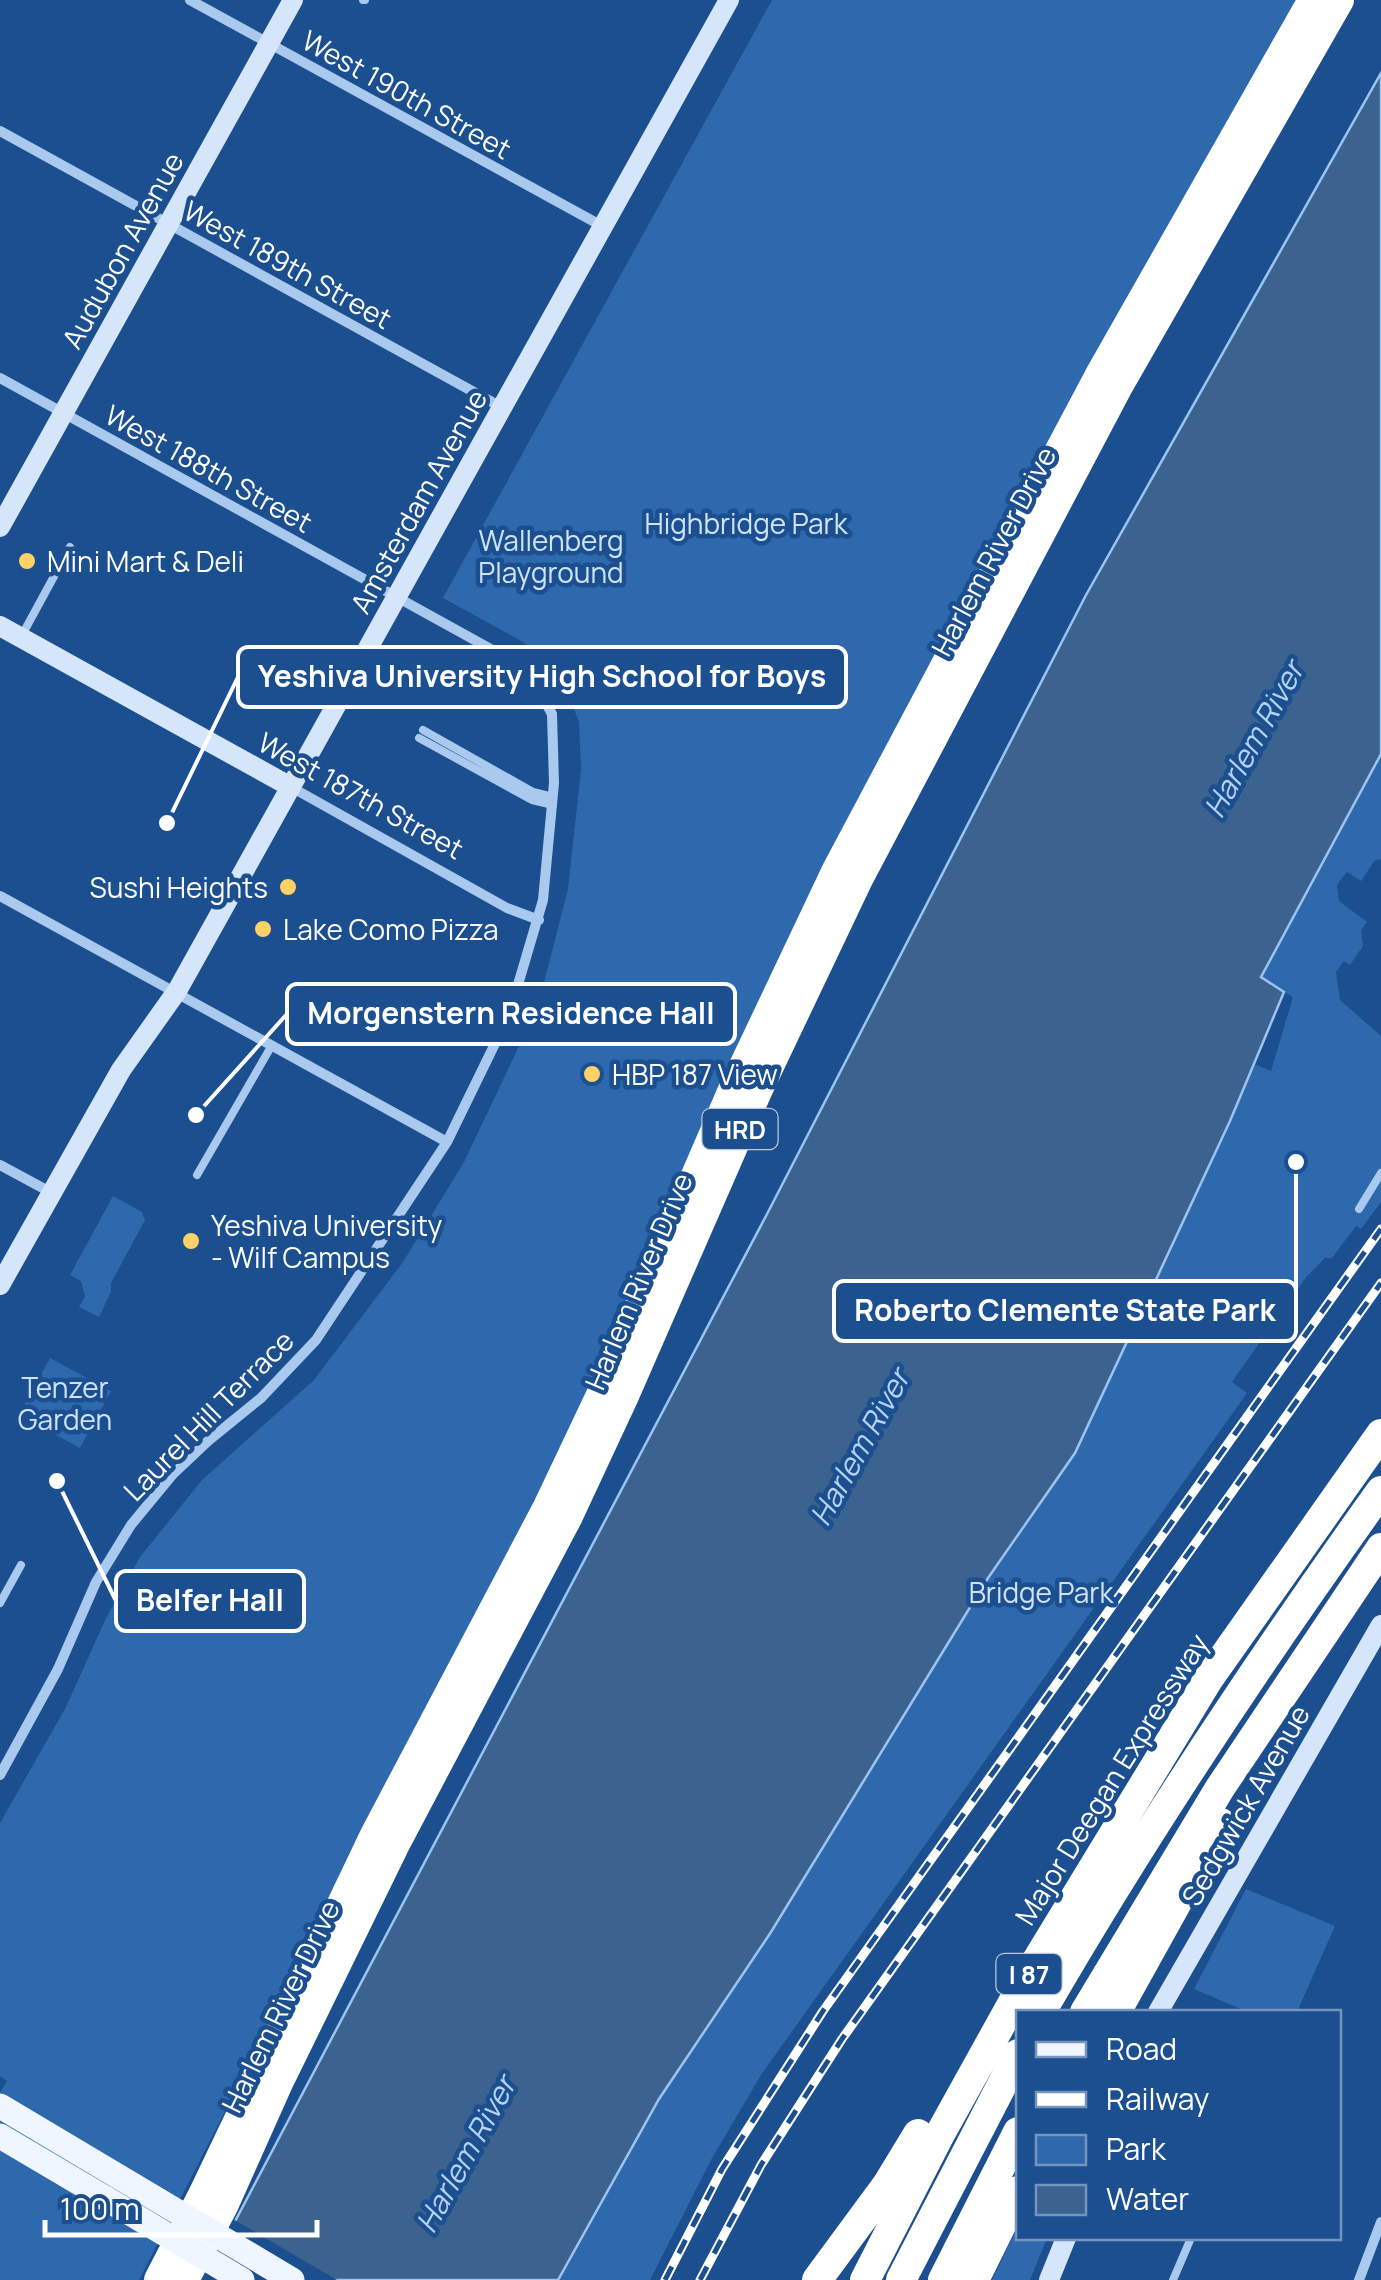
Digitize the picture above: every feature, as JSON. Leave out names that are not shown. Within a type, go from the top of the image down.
[{"type":"highway","name":"Harlem River Drive","points":[[159,2280],[376,1835],[548,1507],[736,1082],[837,870],[1100,375],[1313,0]]},
{"type":"highway","name":"Harlem River Drive","points":[[184,2280],[396,1842],[568,1516],[758,1090],[858,879],[1118,386],[1338,0]]},
{"type":"highway","name":"Major Deegan Expressway","points":[[865,2280],[947,2120],[1031,1970],[1209,1678],[1381,1434]]},
{"type":"highway","name":"I 87","points":[[1043,2010],[1192,1763],[1381,1491]]},
{"type":"highway","points":[[1085,2010],[1220,1788],[1381,1552]]},
{"type":"highway","points":[[1117,2010],[1230,1807],[1381,1552]]},
{"type":"highway","points":[[817,2280],[904,2160],[1002,1981],[1114,1796],[1209,1678]]},
{"type":"highway","points":[[901,2280],[1016,2058]]},
{"type":"highway","points":[[942,2280],[1016,2136]]},
{"type":"highway","points":[[974,2280],[1016,2195]]},
{"type":"main road","name":"Audubon Avenue","points":[[0,528],[292,0]]},
{"type":"main road","name":"Amsterdam Avenue","points":[[0,1286],[121,1070],[177,991],[729,0]]},
{"type":"main road","name":"West 187th Street","points":[[0,626],[290,787]]},
{"type":"main road","name":"Sedgwick Avenue","points":[[1159,2010],[1381,1625]]},
{"type":"main road","points":[[0,2106],[292,2280]]},
{"type":"main road","points":[[0,2136],[242,2280]]},
{"type":"main road","points":[[1049,2280],[1065,2240]]},
{"type":"street","name":"West 190th Street","points":[[190,0],[602,226]]},
{"type":"street","name":"West 189th Street","points":[[0,131],[502,408]]},
{"type":"street","name":"West 188th Street","points":[[0,378],[397,596]]},
{"type":"street","name":"Laurel Hill Terrace","points":[[0,1776],[58,1669],[96,1582],[131,1525],[173,1474],[262,1398],[316,1340],[448,1142],[509,1015],[539,920],[553,801],[552,714],[526,669],[397,596]]},
{"type":"street","name":"West 187th Street","points":[[290,787],[507,908],[539,920]]},
{"type":"street","points":[[0,896],[448,1142]]},
{"type":"street","points":[[0,1165],[52,1193]]},
{"type":"street","points":[[1358,2280],[1381,2222]]},
{"type":"lane","points":[[20,637],[70,547]]},
{"type":"lane","points":[[421,734],[532,800],[553,801]]},
{"type":"lane","points":[[196,1175],[272,1045]]},
{"type":"lane","points":[[1359,1209],[1381,1174]]},
{"type":"lane","points":[[0,1603],[22,1565]]},
{"type":"lane","points":[[1174,2280],[1190,2240]]},
{"type":"green space","name":"Highbridge Park","points":[[772,0],[1300,0],[139,2280],[0,2280],[0,2093],[7,2081],[0,2076],[0,1823],[66,1707],[106,1618],[140,1557],[202,1480],[314,1380],[403,1262],[464,1162],[538,1006],[568,889],[581,770],[579,722],[565,686],[547,662],[523,642],[443,598]]},
{"type":"green space","name":"Bridge Park","points":[[1381,754],[1381,859],[1375,860],[1361,881],[1347,872],[1337,885],[1339,901],[1367,922],[1361,930],[1363,946],[1350,965],[1344,961],[1336,972],[1340,1000],[1381,1036],[1381,1202],[1361,1229],[1356,1226],[1332,1258],[1325,1258],[1307,1276],[1232,1382],[1247,1393],[761,2075],[711,2160],[650,2280],[558,2280],[659,2099],[988,1578],[1075,1453],[1254,1064],[1271,1071],[1293,997],[1261,978]]},
{"type":"green space","points":[[113,1196],[142,1212],[145,1220],[111,1283],[99,1317],[79,1307],[85,1297],[81,1281],[70,1275]]},
{"type":"green space","name":"Tenzer Garden","points":[[50,1358],[111,1391],[80,1448],[19,1415]]},
{"type":"green space","points":[[1246,1889],[1335,1926],[1298,2010],[1243,2010],[1194,1989]]},
{"type":"green space","points":[[1016,2230],[1016,2240],[1046,2240],[1030,2280],[992,2280]]},
{"type":"water","name":"Harlem River","points":[[1381,73],[1381,754],[1261,977],[1284,992],[1230,1121],[1075,1453],[988,1578],[771,1932],[659,2099],[558,2280],[204,2280],[766,1216],[1086,595]]},
{"type":"pier","points":[[231,2218],[337,2280],[199,2278]]},
{"type":"railway","points":[[665,2280],[722,2169],[823,2011],[1381,1229]]},
{"type":"railway","points":[[700,2280],[761,2165],[842,2039],[1381,1283]]},
{"type":"place","name":"Mini Mart & Deli","points":[[27,561]]},
{"type":"place","name":"Yeshiva University High School for Boys","points":[[167,823]]},
{"type":"place","name":"Sushi Heights","points":[[288,887]]},
{"type":"place","name":"Lake Como Pizza","points":[[263,929]]},
{"type":"place","name":"HBP 187 View","points":[[592,1074]]},
{"type":"place","name":"Morgenstern Residence Hall","points":[[196,1115]]},
{"type":"place","name":"Roberto Clemente State Park","points":[[1296,1162]]},
{"type":"place","name":"Yeshiva University - Wilf Campus","points":[[191,1241]]},
{"type":"place","name":"Belfer Hall","points":[[57,1481]]},
{"type":"park label","name":"Wallenberg Playground","points":[[551,556]]}]
